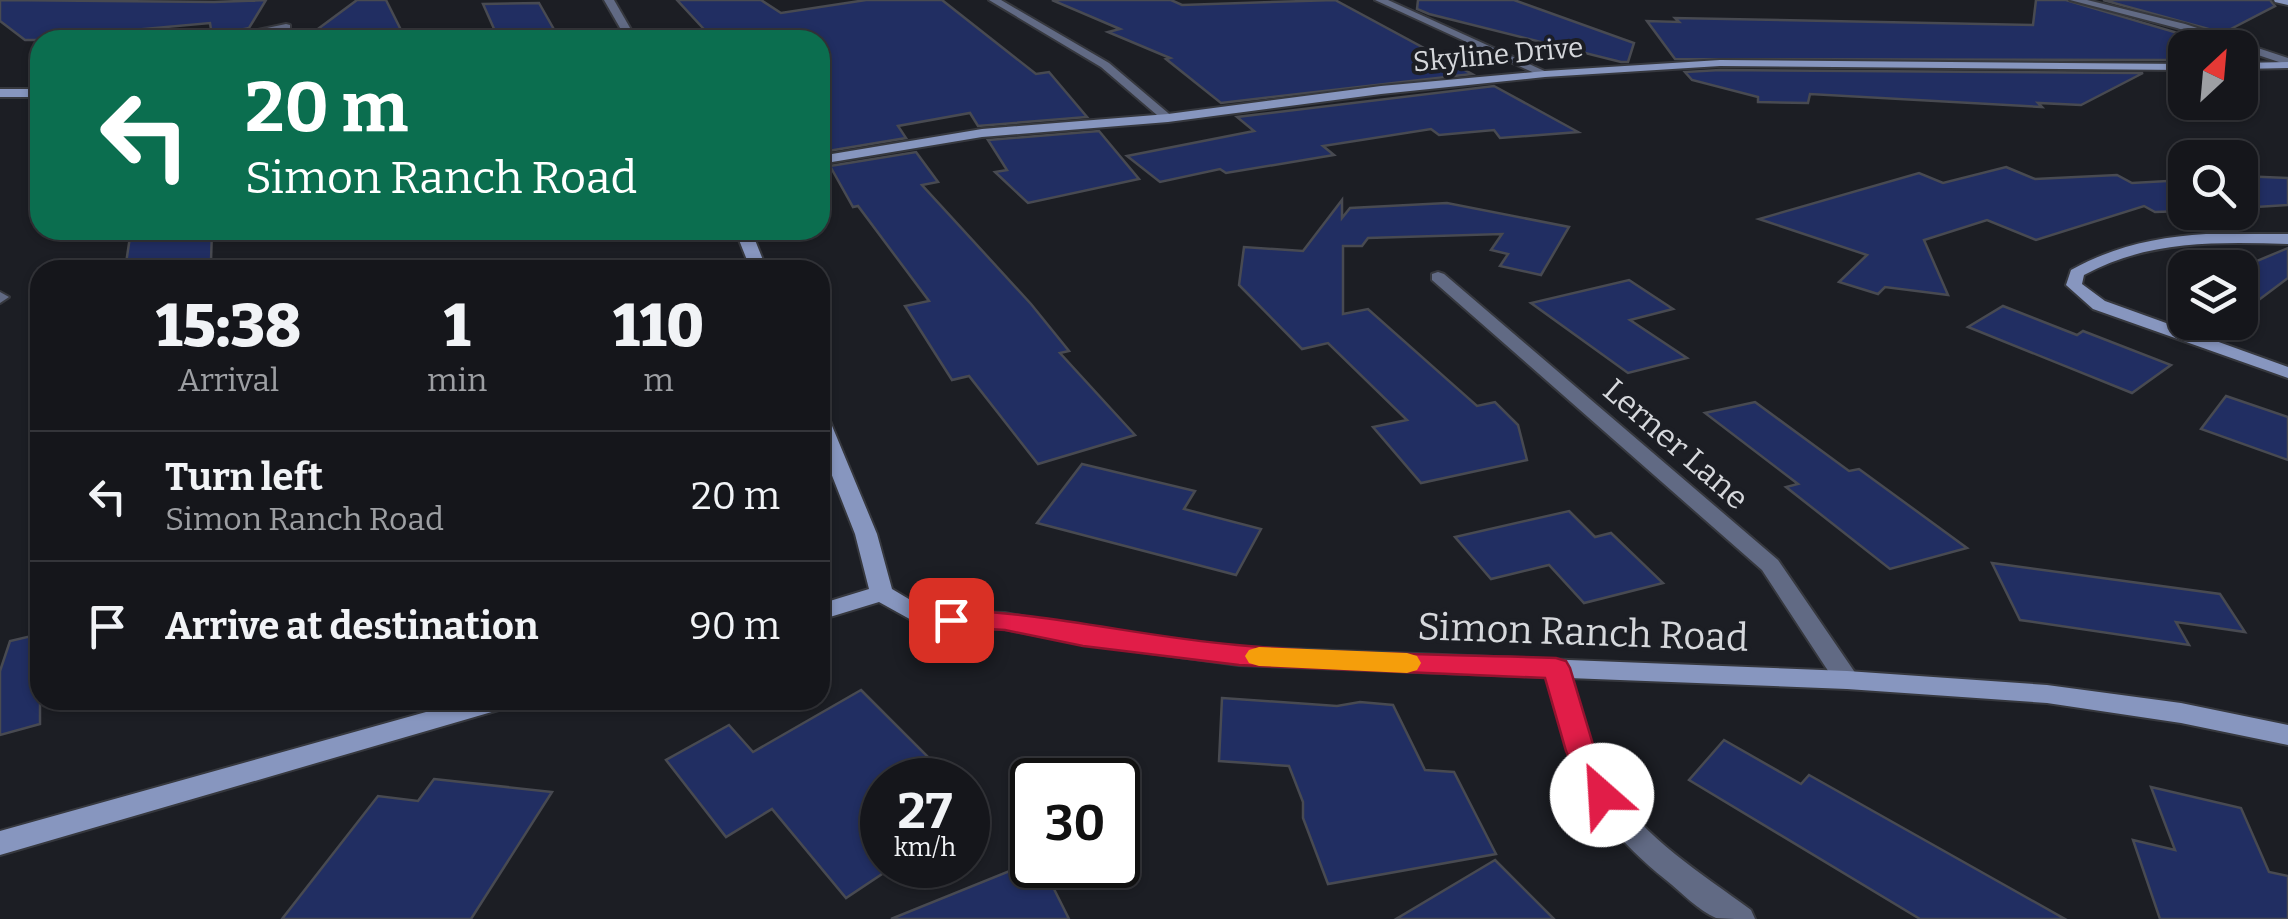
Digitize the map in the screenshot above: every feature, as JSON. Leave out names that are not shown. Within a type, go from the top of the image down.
[{"type":"street","points":[[609,0],[626,30]]},
{"type":"street","points":[[994,0],[1104,65],[1168,118]]},
{"type":"street","points":[[1380,0],[1545,74]]},
{"type":"street","points":[[2075,0],[2182,26],[2288,63]]},
{"type":"street","points":[[2279,0],[2288,2]]},
{"type":"street","points":[[270,30],[286,27]]},
{"type":"street","name":"Skyline Drive","points":[[830,158],[982,133],[1168,118],[1545,74],[1779,62],[2168,67]]},
{"type":"street","points":[[2258,65],[2288,63]]},
{"type":"street","points":[[0,94],[30,92]]},
{"type":"street","points":[[2288,239],[2218,238],[2152,246],[2094,261],[2076,273],[2074,285],[2099,306],[2288,373]]},
{"type":"street","name":"Lerner Lane","points":[[1438,277],[1770,564],[1846,680]]},
{"type":"street","points":[[830,446],[866,534],[882,593],[830,609]]},
{"type":"street","name":"Simon Ranch Road","points":[[882,593],[924,619],[1005,620],[1083,636],[1239,656],[1846,680],[2047,694],[2180,713],[2288,735]]},
{"type":"street","points":[[1556,668],[1580,751],[1602,795],[1652,853],[1740,919]]},
{"type":"street","points":[[0,843],[467,710]]},
{"type":"building","points":[[0,0],[266,0],[249,28],[240,30],[211,30],[210,23],[133,30],[30,30],[30,40],[25,40],[0,21]]},
{"type":"building","points":[[357,0],[386,0],[401,30],[316,30]]},
{"type":"building","points":[[677,0],[761,0],[781,13],[866,0],[942,0],[1036,74],[1049,72],[1087,117],[978,126],[970,113],[898,126],[906,138],[830,151],[830,30],[705,30]]},
{"type":"building","points":[[1052,0],[1171,0],[1182,5],[1335,0],[1472,74],[1221,103],[1166,59],[1170,58],[1108,32],[1120,29]]},
{"type":"building","points":[[1418,0],[1514,0],[1634,43],[1628,62],[1621,62],[1429,14],[1417,9]]},
{"type":"building","points":[[2036,0],[2066,0],[2168,30],[2168,60],[1675,59],[1647,21],[1679,22],[1675,18],[2033,25]]},
{"type":"building","points":[[2103,0],[2270,0],[2275,6],[2229,30],[2212,30]]},
{"type":"building","points":[[539,3],[554,30],[495,30],[483,4]]},
{"type":"building","points":[[1685,72],[2143,73],[2081,105],[2038,103],[2042,107],[1810,94],[1808,103],[1758,102],[1758,97],[1692,80]]},
{"type":"building","points":[[1494,86],[1578,132],[1500,138],[1494,130],[1439,135],[1431,129],[1323,146],[1334,155],[1226,173],[1220,169],[1160,182],[1127,156],[1254,131],[1237,117]]},
{"type":"building","points":[[1099,131],[1139,179],[1028,203],[995,172],[1007,170],[988,140]]},
{"type":"building","points":[[916,152],[938,182],[922,185],[1031,304],[1069,351],[1060,353],[1135,435],[1038,464],[969,376],[952,380],[905,306],[929,301],[858,206],[853,207],[830,166]]},
{"type":"building","points":[[2006,167],[2035,179],[2117,175],[2132,183],[2168,181],[2168,212],[2155,212],[2144,206],[2036,240],[1987,220],[1924,240],[1948,295],[1885,287],[1878,294],[1839,282],[1867,255],[1759,219],[1919,173],[1943,183]]},
{"type":"building","points":[[2258,177],[2288,178],[2288,205],[2258,207]]},
{"type":"building","points":[[1342,200],[1342,218],[1350,208],[1447,203],[1569,227],[1541,275],[1500,266],[1508,254],[1491,250],[1502,234],[1368,238],[1362,246],[1343,246],[1343,314],[1368,309],[1477,406],[1495,402],[1518,425],[1527,460],[1421,483],[1373,427],[1407,420],[1328,343],[1302,349],[1239,285],[1244,247],[1303,251]]},
{"type":"building","points":[[130,240],[212,240],[211,260],[126,260]]},
{"type":"building","points":[[2288,248],[2288,278],[2258,300],[2258,260]]},
{"type":"building","points":[[1629,280],[1673,309],[1630,320],[1687,358],[1628,373],[1531,303]]},
{"type":"building","points":[[2003,306],[2171,365],[2132,393],[1968,327]]},
{"type":"building","points":[[2226,396],[2288,417],[2288,460],[2201,429]]},
{"type":"building","points":[[1755,402],[1849,471],[1859,469],[1967,548],[1890,569],[1786,487],[1798,484],[1705,413]]},
{"type":"building","points":[[1082,464],[1195,491],[1184,509],[1261,529],[1236,575],[1037,523]]},
{"type":"building","points":[[1569,511],[1595,537],[1611,533],[1663,583],[1584,603],[1549,565],[1491,579],[1455,537]]},
{"type":"building","points":[[1992,563],[2220,594],[2245,632],[2176,622],[2189,645],[2020,620]]},
{"type":"building","points":[[30,636],[30,710],[40,710],[40,724],[0,735],[0,671],[10,641]]},
{"type":"building","points":[[861,690],[929,758],[860,758],[861,888],[846,898],[772,809],[726,837],[666,760],[729,725],[753,752]]},
{"type":"building","points":[[1222,698],[1337,706],[1360,702],[1393,705],[1425,770],[1454,772],[1496,854],[1328,884],[1303,818],[1303,802],[1289,766],[1219,761]]},
{"type":"building","points":[[1724,740],[1801,784],[1809,775],[2065,919],[1920,919],[1689,780]]},
{"type":"building","points":[[434,779],[552,792],[471,919],[282,919],[378,796],[418,801]]},
{"type":"building","points":[[2151,787],[2241,808],[2269,872],[2288,876],[2288,919],[2160,919],[2133,840],[2175,850]]},
{"type":"building","points":[[1495,860],[1554,919],[1396,919]]},
{"type":"building","points":[[1010,871],[1010,888],[1054,888],[1069,919],[891,919],[968,888],[990,888],[990,879]]},
{"type":"slow traffic","points":[[1259,656],[1407,663]]},
{"type":"route","points":[[951,620],[1005,620],[1083,636],[1239,656],[1556,668],[1580,751],[1602,795]]}]
